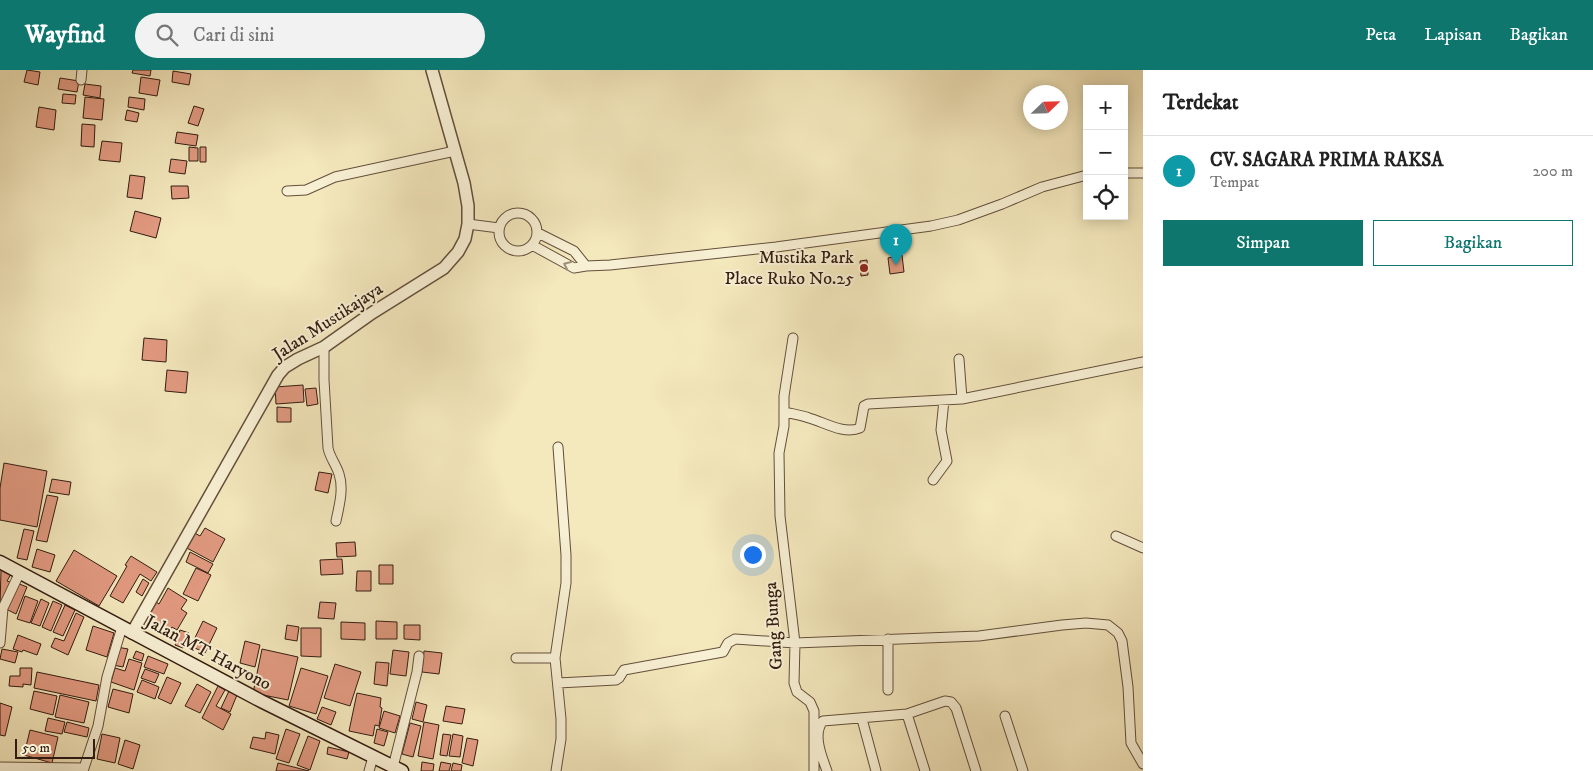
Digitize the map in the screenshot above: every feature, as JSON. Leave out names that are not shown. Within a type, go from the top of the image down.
[{"type":"main road","name":"Jalan MT Haryono","points":[[0,562],[261,702],[397,769]]},
{"type":"street","points":[[81,80],[82,70]]},
{"type":"street","name":"Jalan Mustikajaya","points":[[127,630],[278,375],[285,367],[324,347],[372,313],[444,268],[458,252],[465,239],[468,224],[468,206],[455,151],[432,70]]},
{"type":"street","points":[[287,192],[306,190],[335,177],[455,151]]},
{"type":"street","points":[[1128,173],[1143,173]]},
{"type":"street","points":[[532,245],[574,268],[776,247],[930,226],[958,220],[1042,187],[1083,176]]},
{"type":"street","points":[[520,212],[533,219],[538,233],[532,245],[522,251],[509,249],[501,240],[499,228],[506,216],[520,212]]},
{"type":"street","points":[[468,224],[499,228]]},
{"type":"street","points":[[538,233],[574,251],[586,266]]},
{"type":"street","name":"Gang Bunga","points":[[793,338],[784,396],[784,426],[779,453],[780,516],[795,643],[794,683],[797,692],[810,702],[814,711],[814,771]]},
{"type":"street","points":[[324,347],[328,448],[340,478],[341,492],[336,522]]},
{"type":"street","points":[[958,360],[962,399]]},
{"type":"street","points":[[784,412],[854,431],[860,428],[866,404],[962,399],[1143,362]]},
{"type":"street","points":[[933,480],[947,461],[940,430],[944,400]]},
{"type":"street","points":[[556,771],[561,739],[561,720],[555,658],[566,583],[566,555],[558,448]]},
{"type":"street","points":[[1116,536],[1143,548]]},
{"type":"street","points":[[0,643],[3,608],[20,572]]},
{"type":"street","points":[[558,682],[616,680],[624,670],[722,652],[728,643],[735,639],[795,643],[979,636],[1086,623],[1108,625],[1118,633],[1122,641],[1128,687],[1131,743],[1143,764]]},
{"type":"street","points":[[0,767],[83,770],[98,726],[107,677],[127,630]]},
{"type":"street","points":[[888,638],[888,690]]},
{"type":"street","points":[[397,769],[420,656]]},
{"type":"street","points":[[516,658],[555,658]]},
{"type":"street","points":[[827,771],[818,742],[820,724],[823,722],[907,714],[945,701],[952,702],[956,708],[976,771]]},
{"type":"street","points":[[907,714],[925,771]]},
{"type":"street","points":[[1005,716],[1023,771]]},
{"type":"street","points":[[862,719],[876,771]]},
{"type":"street","points":[[369,771],[373,757]]},
{"type":"building","points":[[27,70],[40,72],[38,85],[24,82]]},
{"type":"building","points":[[133,70],[151,70],[150,76],[132,73]]},
{"type":"building","points":[[173,71],[191,74],[189,85],[172,82]]},
{"type":"building","points":[[141,77],[160,80],[157,96],[139,93]]},
{"type":"building","points":[[60,78],[79,81],[77,92],[58,89]]},
{"type":"building","points":[[85,84],[101,86],[100,98],[83,95]]},
{"type":"building","points":[[63,94],[76,95],[75,104],[62,103]]},
{"type":"building","points":[[85,97],[104,99],[102,120],[83,118]]},
{"type":"building","points":[[129,97],[145,99],[144,110],[128,107]]},
{"type":"building","points":[[194,106],[204,109],[198,126],[188,123]]},
{"type":"building","points":[[39,107],[56,110],[54,130],[36,127]]},
{"type":"building","points":[[127,110],[139,113],[137,122],[125,120]]},
{"type":"building","points":[[82,124],[95,125],[94,147],[81,146]]},
{"type":"building","points":[[177,132],[198,135],[196,146],[175,143]]},
{"type":"building","points":[[102,141],[122,143],[120,162],[99,160]]},
{"type":"building","points":[[189,147],[198,148],[198,161],[189,161]]},
{"type":"building","points":[[200,147],[206,147],[206,162],[200,162]]},
{"type":"building","points":[[171,159],[187,161],[185,174],[169,172]]},
{"type":"building","points":[[130,175],[145,177],[142,199],[127,197]]},
{"type":"building","points":[[171,186],[188,186],[189,198],[172,199]]},
{"type":"building","points":[[135,211],[161,218],[156,238],[130,231]]},
{"type":"building","points":[[902,255],[904,272],[890,274],[888,258]]},
{"type":"building","name":"Mustika Park Place Ruko No.25","points":[[867,260],[868,275],[861,276],[860,261]]},
{"type":"building","points":[[144,338],[167,340],[166,362],[142,360]]},
{"type":"building","points":[[167,370],[188,372],[186,393],[165,391]]},
{"type":"building","points":[[303,385],[304,402],[276,404],[275,387]]},
{"type":"building","points":[[316,388],[318,404],[307,406],[305,389]]},
{"type":"building","points":[[277,407],[291,408],[291,422],[277,422]]},
{"type":"building","points":[[4,463],[47,471],[37,527],[0,520],[0,488]]},
{"type":"building","points":[[319,472],[332,474],[328,493],[315,490]]},
{"type":"building","points":[[52,479],[71,482],[69,495],[49,492]]},
{"type":"building","points":[[47,495],[58,497],[47,542],[36,540]]},
{"type":"building","points":[[205,528],[225,539],[213,562],[185,547],[193,532],[200,536]]},
{"type":"building","points":[[24,529],[34,531],[27,560],[17,558]]},
{"type":"building","points":[[355,542],[356,556],[337,557],[336,543]]},
{"type":"building","points":[[37,549],[55,555],[50,572],[32,567]]},
{"type":"building","points":[[74,550],[117,576],[99,606],[56,581]]},
{"type":"building","points":[[190,552],[213,564],[208,573],[186,562]]},
{"type":"building","points":[[131,556],[157,572],[151,581],[140,574],[123,603],[110,596]]},
{"type":"building","points":[[342,559],[343,574],[321,575],[320,560]]},
{"type":"building","points":[[379,565],[393,565],[393,584],[379,584]]},
{"type":"building","points":[[196,568],[211,575],[198,601],[183,594]]},
{"type":"building","points":[[1,570],[11,574],[7,581],[10,582],[0,606]]},
{"type":"building","points":[[357,571],[371,571],[371,591],[356,591]]},
{"type":"building","points":[[143,579],[149,583],[142,596],[136,592]]},
{"type":"building","points":[[17,583],[27,587],[16,614],[6,609]]},
{"type":"building","points":[[168,588],[187,600],[181,609],[187,613],[177,630],[172,627],[166,637],[148,625],[149,623],[145,620],[156,602],[159,604]]},
{"type":"building","points":[[25,596],[38,601],[30,623],[17,619]]},
{"type":"building","points":[[41,599],[49,603],[40,626],[31,623]]},
{"type":"building","points":[[53,601],[62,605],[51,631],[42,627]]},
{"type":"building","points":[[320,602],[336,603],[334,619],[318,618]]},
{"type":"building","points":[[65,605],[75,610],[63,636],[53,632]]},
{"type":"building","points":[[76,613],[84,617],[68,655],[51,647],[55,638],[64,641]]},
{"type":"building","points":[[203,621],[217,628],[205,653],[191,646]]},
{"type":"building","points":[[376,621],[397,622],[397,639],[376,639]]},
{"type":"building","points":[[341,622],[365,623],[365,640],[341,639]]},
{"type":"building","points":[[287,625],[299,627],[297,641],[285,639]]},
{"type":"building","points":[[404,625],[420,625],[420,640],[404,639]]},
{"type":"building","points":[[93,626],[114,633],[107,657],[86,650]]},
{"type":"building","points":[[301,628],[321,628],[321,657],[301,656]]},
{"type":"building","points":[[180,630],[189,633],[183,648],[175,645]]},
{"type":"building","points":[[18,635],[41,644],[37,655],[13,649]]},
{"type":"building","points":[[245,641],[260,645],[255,667],[240,663]]},
{"type":"building","points":[[117,647],[128,649],[123,667],[113,665]]},
{"type":"building","points":[[2,649],[18,652],[15,663],[0,659]]},
{"type":"building","points":[[262,649],[298,657],[288,700],[253,693]]},
{"type":"building","points":[[393,650],[409,652],[406,676],[390,674]]},
{"type":"building","points":[[136,651],[144,654],[142,661],[133,658]]},
{"type":"building","points":[[424,651],[442,653],[439,674],[422,672]]},
{"type":"building","points":[[148,656],[168,664],[164,674],[144,667]]},
{"type":"building","points":[[129,659],[142,663],[134,690],[111,682],[115,668],[125,671]]},
{"type":"building","points":[[376,662],[389,663],[387,686],[374,684]]},
{"type":"building","points":[[335,664],[361,672],[350,706],[324,698]]},
{"type":"building","points":[[20,668],[32,668],[31,685],[23,684],[23,687],[9,686],[10,676],[20,676]]},
{"type":"building","points":[[301,668],[328,676],[316,714],[289,706]]},
{"type":"building","points":[[145,669],[159,674],[155,683],[141,678]]},
{"type":"building","points":[[37,672],[99,685],[96,701],[34,688]]},
{"type":"building","points":[[167,677],[181,683],[171,704],[158,698]]},
{"type":"building","points":[[142,680],[159,687],[155,699],[137,692]]},
{"type":"building","points":[[197,684],[211,692],[200,713],[185,706]]},
{"type":"building","points":[[218,686],[225,690],[216,706],[231,714],[223,730],[202,718]]},
{"type":"building","points":[[113,689],[133,694],[129,713],[108,707]]},
{"type":"building","points":[[34,691],[57,696],[53,715],[30,709]]},
{"type":"building","points":[[229,691],[237,695],[230,712],[221,708]]},
{"type":"building","points":[[357,693],[381,698],[380,707],[382,708],[379,726],[375,725],[373,736],[349,731]]},
{"type":"building","points":[[60,695],[89,702],[84,723],[55,717]]},
{"type":"building","points":[[416,702],[427,705],[423,722],[412,719]]},
{"type":"building","points":[[0,703],[12,707],[5,736],[0,735]]},
{"type":"building","points":[[446,706],[465,709],[462,724],[443,721]]},
{"type":"building","points":[[322,707],[336,712],[331,725],[317,719]]},
{"type":"building","points":[[384,711],[400,716],[395,733],[379,728]]},
{"type":"building","points":[[48,718],[65,722],[62,734],[45,731]]},
{"type":"building","points":[[67,722],[89,728],[87,737],[64,732]]},
{"type":"building","points":[[424,722],[439,725],[433,759],[418,756]]},
{"type":"building","points":[[410,723],[421,726],[413,757],[402,754]]},
{"type":"building","points":[[286,729],[300,734],[289,763],[276,759]]},
{"type":"building","points":[[377,729],[388,732],[384,746],[374,743]]},
{"type":"building","points":[[30,730],[58,737],[52,763],[24,755]]},
{"type":"building","points":[[266,732],[279,735],[275,754],[250,748],[253,737],[265,739]]},
{"type":"building","points":[[102,734],[120,738],[115,763],[97,759]]},
{"type":"building","points":[[443,734],[451,735],[447,756],[440,755]]},
{"type":"building","points":[[453,734],[463,736],[460,757],[449,756]]},
{"type":"building","points":[[308,736],[320,741],[310,770],[297,765]]},
{"type":"building","points":[[467,738],[478,740],[473,766],[462,763]]},
{"type":"building","points":[[125,740],[140,745],[133,769],[118,764]]},
{"type":"building","points":[[328,747],[349,752],[347,759],[327,754]]},
{"type":"building","points":[[422,762],[434,764],[433,771],[421,771]]},
{"type":"building","points":[[441,762],[451,764],[449,771],[439,771]]},
{"type":"building","points":[[278,763],[309,771],[276,771]]},
{"type":"building","points":[[453,763],[462,765],[461,771],[451,771]]},
{"type":"place","name":"CV. SAGARA PRIMA RAKSA","points":[[896,265]]},
{"type":"place","name":"Mustika Park Place Ruko No.25","points":[[864,268]]}]
